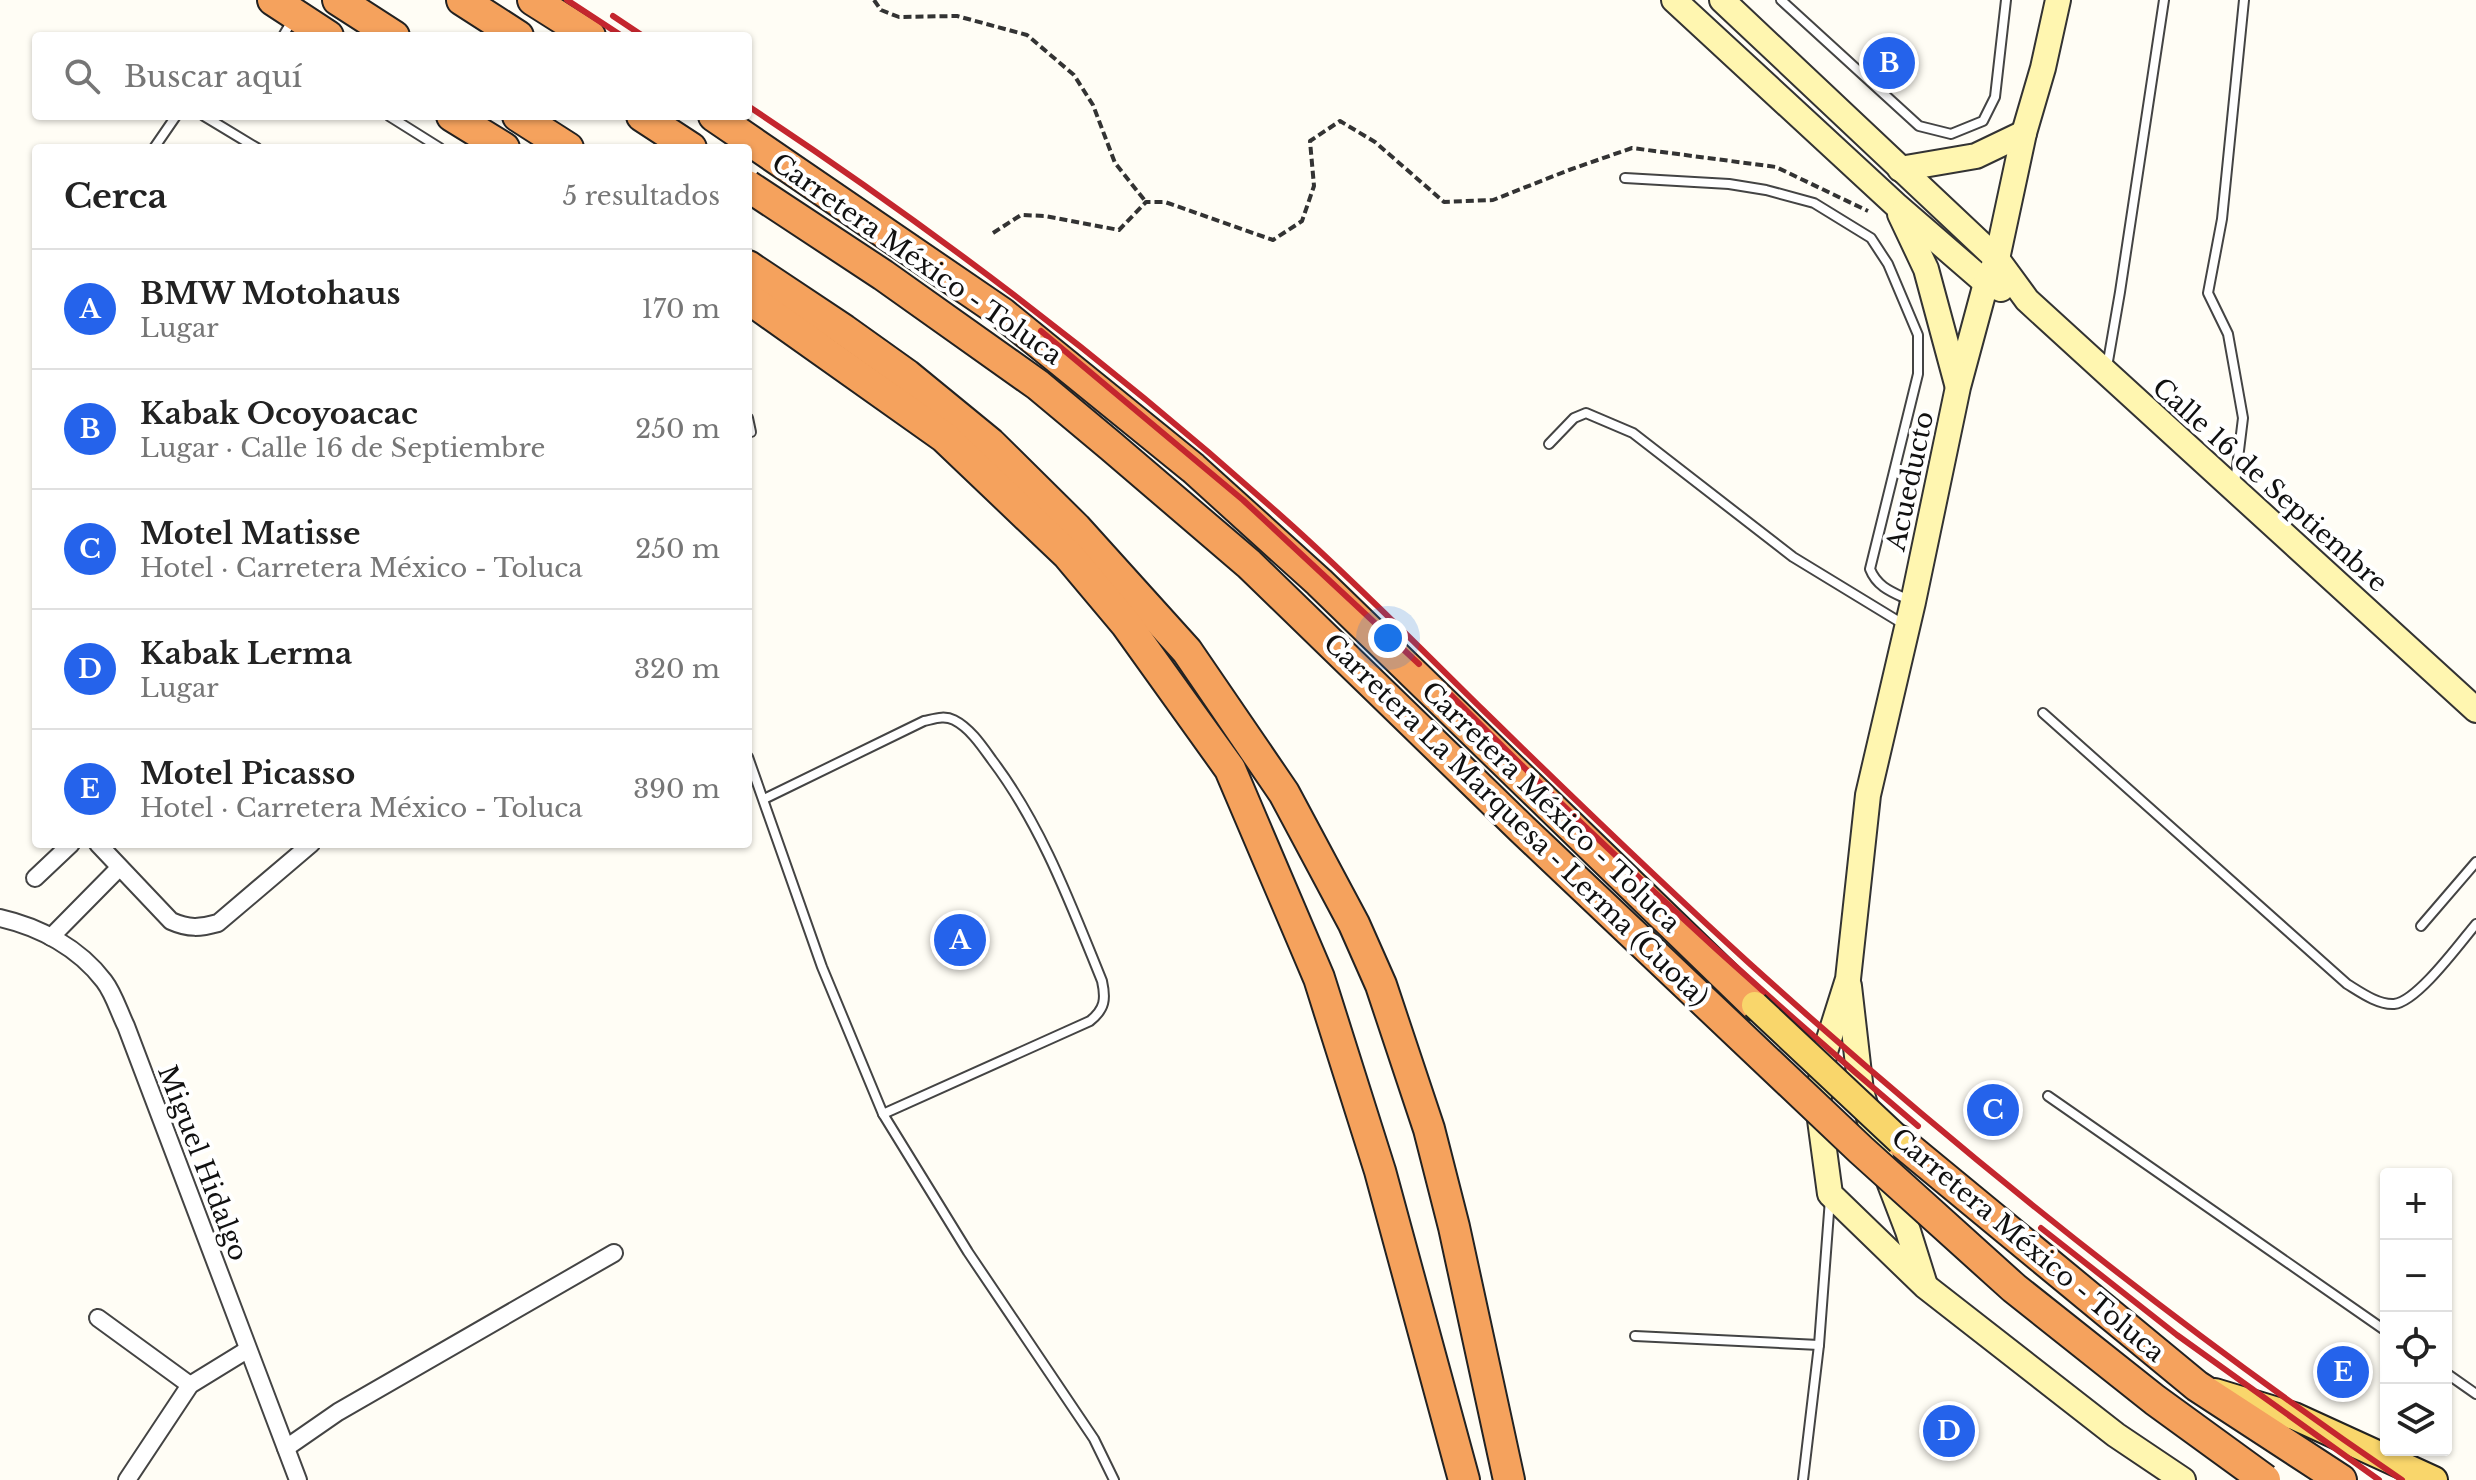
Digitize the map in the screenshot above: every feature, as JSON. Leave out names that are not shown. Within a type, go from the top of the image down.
[{"type":"highway","points":[[338,0],[388,32]]},
{"type":"highway","points":[[462,0],[512,32]]},
{"type":"highway","points":[[533,0],[584,32]]},
{"type":"highway","points":[[284,17],[319,32]]},
{"type":"highway","points":[[458,120],[498,144]]},
{"type":"highway","points":[[524,120],[562,144]]},
{"type":"highway","points":[[648,120],[685,144]]},
{"type":"highway","name":"Carretera México - Toluca","points":[[720,120],[1002,313],[1193,468],[1319,582],[1755,1005]]},
{"type":"highway","name":"Carretera La Marquesa - Lerma (Cuota)","points":[[752,189],[883,275],[1038,385],[1123,456],[1249,564],[1522,829],[1861,1150],[2014,1288],[2155,1400],[2265,1480]]},
{"type":"highway","points":[[752,269],[907,375],[990,443],[1076,528],[1187,651],[1284,793],[1354,924],[1381,985],[1429,1129],[1509,1480]]},
{"type":"highway","points":[[752,301],[944,437],[1068,555],[1126,624],[1230,769],[1319,978],[1380,1171],[1464,1480]]},
{"type":"highway","name":"Carretera México - Toluca","points":[[1900,1141],[2197,1386],[2341,1480]]},
{"type":"main road","name":"Calle 16 de Septiembre","points":[[1674,0],[1885,209],[1986,283],[2027,300]]},
{"type":"main road","name":"Calle 16 de Septiembre","points":[[1722,0],[1997,259],[2027,300],[2476,710]]},
{"type":"main road","name":"Acueducto","points":[[1848,979],[1868,795],[1908,627],[1958,387],[1986,283],[1997,259],[2024,133],[2058,0]]},
{"type":"main road","points":[[1900,169],[1976,156],[2024,133]]},
{"type":"main road","points":[[1885,209],[1926,269],[1958,387]]},
{"type":"main road","points":[[1848,979],[1824,1055],[1818,1105],[1830,1194],[1925,1286],[2116,1435],[2183,1480]]},
{"type":"main road","points":[[1848,979],[1861,1091],[1925,1286]]},
{"type":"main road","name":"Carretera México - Toluca","points":[[1755,1005],[1900,1141]]},
{"type":"main road","points":[[2197,1386],[2294,1416],[2434,1480]]},
{"type":"street","points":[[35,878],[67,848]]},
{"type":"street","points":[[102,848],[171,921],[186,928],[218,923],[306,848]]},
{"type":"street","points":[[51,937],[119,868]]},
{"type":"street","name":"Miguel Hidalgo","points":[[0,918],[35,928],[51,937],[87,962],[106,984],[126,1026],[298,1480]]},
{"type":"street","points":[[286,1448],[338,1412],[614,1253]]},
{"type":"street","points":[[98,1318],[190,1385]]},
{"type":"street","points":[[127,1480],[190,1385],[247,1350]]},
{"type":"lane","points":[[1781,0],[1919,126],[1951,134],[1983,121],[1995,97],[2006,0]]},
{"type":"lane","points":[[2106,373],[2164,0]]},
{"type":"lane","points":[[2235,488],[2243,418],[2228,334],[2208,293],[2222,219],[2244,0]]},
{"type":"lane","points":[[157,144],[173,120]]},
{"type":"lane","points":[[211,120],[250,144]]},
{"type":"lane","points":[[395,120],[434,144]]},
{"type":"lane","points":[[1625,178],[1729,184],[1766,190],[1814,203],[1871,238],[1888,264],[1918,335],[1918,374],[1870,569],[1882,587],[1913,602]]},
{"type":"lane","points":[[1549,444],[1574,418],[1586,413],[1633,433],[1793,557],[1908,627]]},
{"type":"lane","points":[[2043,713],[2347,984],[2371,998],[2394,1004],[2416,994],[2476,924]]},
{"type":"lane","points":[[764,799],[924,721],[951,718],[964,726],[1006,778],[1057,870],[1102,981],[1106,997],[1100,1013],[1090,1021],[883,1114]]},
{"type":"lane","points":[[752,768],[822,967],[883,1114],[968,1252],[1094,1439],[1114,1480]]},
{"type":"lane","points":[[2421,926],[2476,862]]},
{"type":"lane","points":[[2048,1096],[2380,1327]]},
{"type":"lane","points":[[1803,1480],[1819,1345],[1830,1194]]},
{"type":"lane","points":[[1635,1336],[1819,1345]]},
{"type":"lane","points":[[2452,1377],[2476,1394]]},
{"type":"path","points":[[874,0],[881,10],[899,17],[957,16],[1027,35],[1074,75],[1093,105],[1115,163],[1146,202]]},
{"type":"path","points":[[993,233],[1021,215],[1045,216],[1119,230],[1146,202],[1165,202],[1273,240],[1302,221],[1314,186],[1310,141],[1340,121],[1375,142],[1444,202],[1493,200],[1632,148],[1776,167],[1885,209]]},
{"type":"railway","points":[[567,0],[616,32]]},
{"type":"railway","points":[[613,16],[637,32]]},
{"type":"railway","points":[[752,109],[957,252],[1159,410],[1313,545],[1681,900],[1827,1032],[2066,1232],[2232,1359],[2402,1480]]},
{"type":"railway","points":[[1041,331],[1243,500],[1419,664]]},
{"type":"railway","points":[[1451,695],[1680,915],[1918,1126]]},
{"type":"railway","points":[[2041,1228],[2177,1335],[2379,1480]]},
{"type":"place","name":"Kabak Ocoyoacac","points":[[1889,63]]},
{"type":"place","name":"BMW Motohaus","points":[[960,940]]},
{"type":"place","name":"Motel Matisse","points":[[1993,1110]]},
{"type":"place","name":"Motel Picasso","points":[[2343,1372]]},
{"type":"place","name":"Kabak Lerma","points":[[1949,1431]]}]
